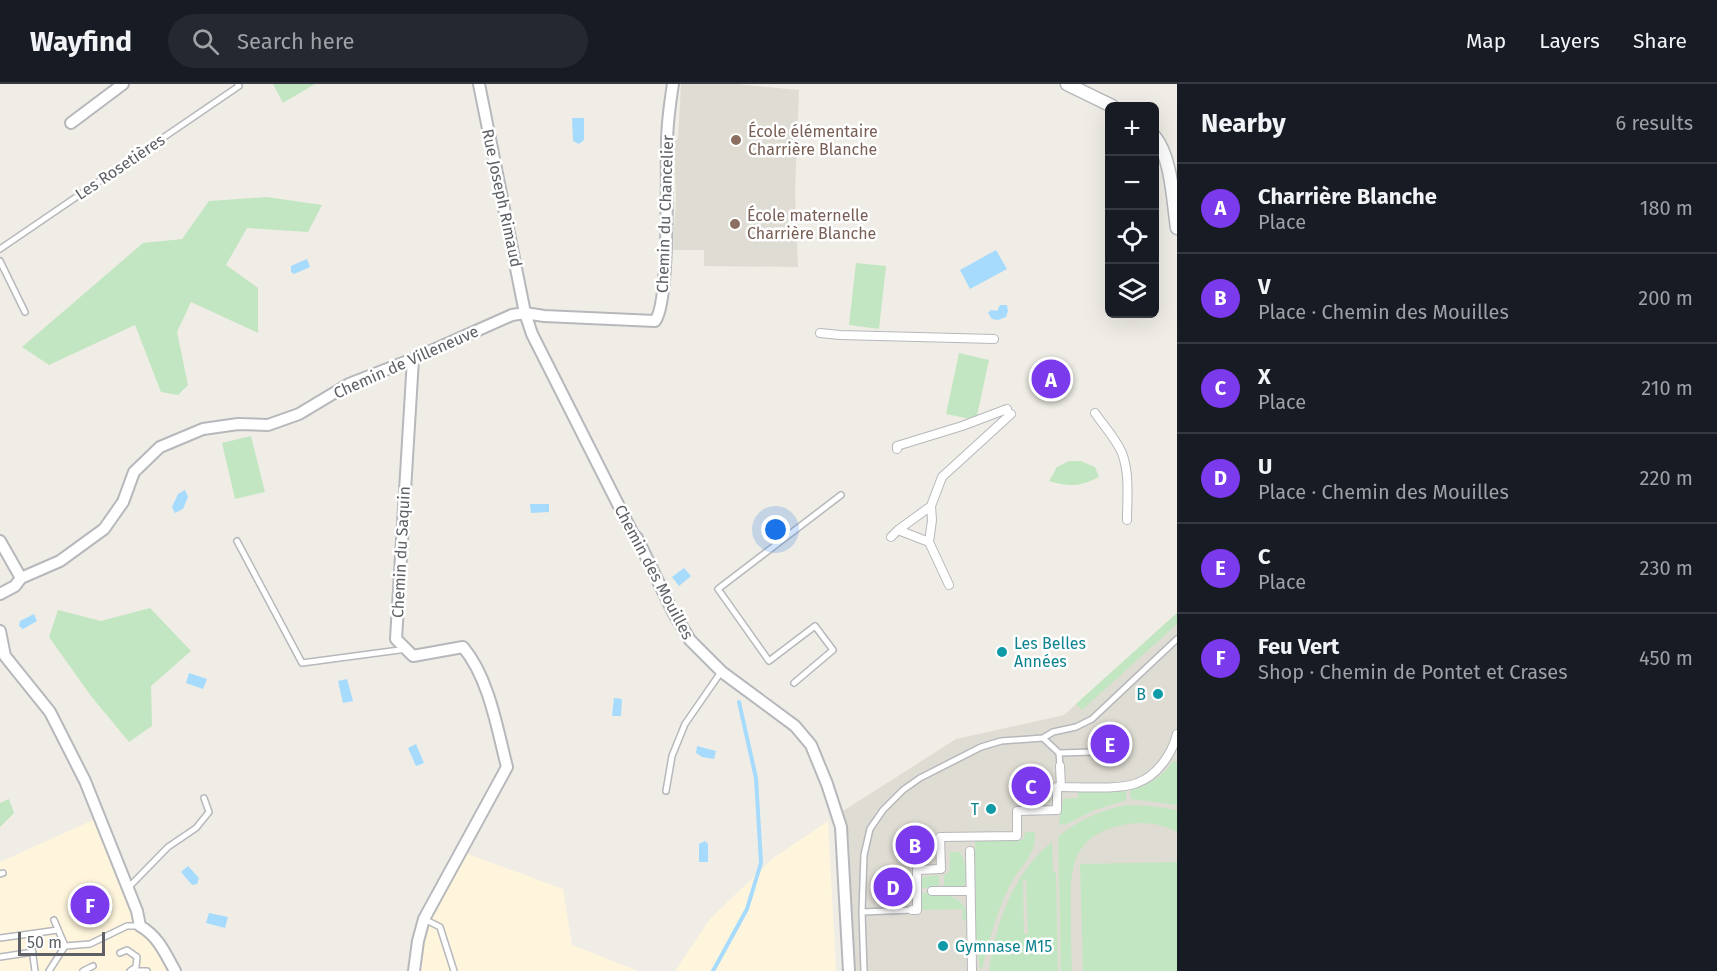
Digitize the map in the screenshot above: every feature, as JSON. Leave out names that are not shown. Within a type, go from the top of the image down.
[{"type":"street","points":[[71,123],[123,84]]},
{"type":"street","name":"Rue Joseph Rimaud","points":[[478,84],[525,313]]},
{"type":"street","name":"Chemin du Chancelier","points":[[525,313],[544,316],[655,321],[659,316],[667,203],[667,142],[673,84]]},
{"type":"street","points":[[1067,84],[1105,103]]},
{"type":"street","points":[[1159,142],[1168,168],[1177,228]]},
{"type":"street","name":"Chemin de Villeneuve","points":[[0,594],[15,586],[21,578],[60,561],[104,529],[123,502],[134,472],[160,447],[203,429],[238,424],[268,425],[289,418],[349,384],[413,360],[512,315],[525,313]]},
{"type":"street","name":"Chemin des Mouilles","points":[[525,313],[532,334],[673,612],[690,640],[722,672],[795,726],[811,746],[817,758],[841,827],[849,971]]},
{"type":"street","points":[[820,333],[840,336],[994,339]]},
{"type":"street","name":"Chemin du Saquin","points":[[407,650],[396,639],[413,360]]},
{"type":"street","points":[[897,449],[897,446],[1009,411],[942,477],[931,506],[929,542],[949,585]]},
{"type":"street","points":[[1095,413],[1122,453],[1126,474],[1127,520]]},
{"type":"street","points":[[891,537],[931,506]]},
{"type":"street","points":[[898,530],[929,542]]},
{"type":"street","points":[[0,541],[21,578]]},
{"type":"street","points":[[0,631],[5,656],[50,711],[85,781],[137,911],[140,926],[158,941],[175,971]]},
{"type":"street","points":[[407,650],[414,656],[463,647],[474,660],[493,711],[507,767],[424,919],[414,971]]},
{"type":"street","points":[[912,910],[917,910],[917,870],[941,870],[940,837],[1017,836],[1017,811],[1057,810],[1057,788],[1061,787],[1135,784],[1154,772],[1166,759],[1177,734]]},
{"type":"street","points":[[1060,766],[1061,787]]},
{"type":"street","points":[[970,851],[972,971]]},
{"type":"street","points":[[932,891],[970,891]]},
{"type":"lane","name":"Les Rosetières","points":[[0,249],[239,87],[238,84]]},
{"type":"lane","points":[[0,261],[25,312]]},
{"type":"lane","points":[[794,683],[833,650],[815,626],[769,661],[718,588],[841,495]]},
{"type":"lane","points":[[237,541],[302,663],[407,650]]},
{"type":"lane","points":[[864,971],[862,912],[866,842],[876,819],[893,799],[920,778],[981,747],[1001,741],[1043,738],[1053,732],[1076,727],[1092,719],[1177,639]]},
{"type":"lane","points":[[666,791],[672,756],[685,724],[722,672]]},
{"type":"lane","points":[[1043,738],[1059,753],[1060,766]]},
{"type":"lane","points":[[1059,753],[1093,752]]},
{"type":"lane","points":[[127,890],[168,848],[196,828],[208,812],[204,798]]},
{"type":"lane","points":[[862,912],[912,910]]},
{"type":"lane","points":[[424,919],[440,927],[454,971]]},
{"type":"lane","points":[[54,920],[65,946]]},
{"type":"lane","points":[[65,946],[90,944],[127,926],[140,926]]},
{"type":"lane","points":[[0,938],[58,930]]},
{"type":"lane","points":[[30,934],[35,971]]},
{"type":"lane","points":[[50,971],[65,946]]},
{"type":"lane","points":[[120,953],[128,950],[137,957],[136,967],[130,971]]},
{"type":"lane","points":[[0,957],[33,952]]},
{"type":"lane","points":[[83,971],[93,966]]},
{"type":"lane","points":[[138,971],[147,971]]},
{"type":"shaded area","name":"École élémentaire Charrière Blanche","points":[[681,84],[736,84],[799,90],[795,192],[798,267],[704,266],[704,250],[673,250],[676,198],[674,141],[678,139]]},
{"type":"shaded area","points":[[1177,613],[1177,971],[854,971],[849,840],[843,811],[956,739],[1064,715]]},
{"type":"shaded area","points":[[93,820],[128,893],[174,971],[0,971],[0,862]]},
{"type":"shaded area","points":[[828,821],[836,971],[675,971],[710,919],[772,859]]},
{"type":"shaded area","points":[[465,853],[563,889],[572,945],[638,971],[419,971],[427,923]]},
{"type":"green space","points":[[273,84],[315,84],[283,103]]},
{"type":"green space","points":[[267,197],[322,205],[308,232],[247,228],[226,265],[258,288],[258,333],[191,302],[177,332],[188,385],[178,395],[161,392],[135,325],[49,365],[22,347],[143,243],[182,239],[209,201]]},
{"type":"green space","points":[[856,263],[886,266],[879,329],[849,325]]},
{"type":"green space","points":[[959,353],[989,360],[976,420],[946,414]]},
{"type":"green space","points":[[251,436],[265,492],[235,499],[222,443]]},
{"type":"green space","points":[[1069,461],[1081,461],[1095,467],[1099,477],[1074,485],[1049,481],[1057,467]]},
{"type":"green space","points":[[150,608],[191,651],[151,686],[152,726],[129,742],[91,696],[49,637],[58,610],[101,621]]},
{"type":"green space","points":[[1177,613],[1177,624],[1082,710],[1076,704]]},
{"type":"green space","points":[[1173,761],[1177,762],[1177,805],[1131,799],[1130,790],[1154,780]]},
{"type":"green space","points":[[1126,790],[1126,800],[1095,810],[1059,826],[1063,799],[1078,798],[1078,792]]},
{"type":"green space","points":[[9,799],[14,813],[0,827],[0,803]]},
{"type":"green space","points":[[1127,805],[1177,810],[1177,832],[1156,824],[1126,824],[1102,832],[1090,839],[1081,849],[1076,860],[1071,885],[1072,971],[1061,971],[1058,837],[1090,816]]},
{"type":"green space","points":[[1025,832],[1035,832],[1033,849],[1012,881],[1004,899],[980,970],[976,939],[975,840],[1022,840]]},
{"type":"green space","points":[[1052,842],[1053,872],[1056,873],[1058,971],[989,971],[996,935],[1008,900],[1027,868]],"holes":[[[1026,879],[1028,934],[1024,934],[1023,880]]]},
{"type":"green space","points":[[950,852],[959,852],[965,864],[966,874],[963,888],[944,886],[944,875],[950,870]]},
{"type":"green space","points":[[1177,862],[1177,971],[1083,971],[1080,864]]},
{"type":"green space","points":[[939,875],[939,888],[920,888],[923,877]]},
{"type":"green space","points":[[921,893],[944,895],[957,900],[966,911],[967,919],[963,921],[962,909],[922,910]]},
{"type":"water","points":[[572,118],[584,118],[584,140],[579,144],[573,141]]},
{"type":"water","points":[[996,250],[1007,269],[970,289],[960,270]]},
{"type":"water","points":[[307,259],[310,267],[294,274],[291,272],[291,266]]},
{"type":"water","points":[[1000,305],[1007,305],[1006,317],[998,320],[992,319],[988,313],[991,310],[997,311]]},
{"type":"water","points":[[185,490],[188,497],[183,509],[175,513],[172,507],[178,494]]},
{"type":"water","points":[[530,504],[549,504],[549,512],[531,513]]},
{"type":"water","points":[[684,568],[691,576],[679,586],[672,577]]},
{"type":"water","points":[[34,614],[37,621],[23,629],[19,626],[20,621]]},
{"type":"water","points":[[189,673],[207,679],[203,689],[186,683]]},
{"type":"water","points":[[347,679],[353,701],[343,703],[338,681]]},
{"type":"water","points":[[614,698],[622,699],[621,716],[612,716]]},
{"type":"water","points":[[416,744],[424,763],[416,766],[408,748]]},
{"type":"water","points":[[697,746],[716,751],[714,759],[702,757],[696,753]]},
{"type":"water","points":[[705,841],[708,844],[708,862],[699,862],[699,844]]},
{"type":"water","points":[[188,866],[199,878],[197,884],[192,885],[181,872]]},
{"type":"water","points":[[209,913],[228,917],[225,928],[206,923]]},
{"type":"waterway","points":[[713,971],[747,909],[761,863],[756,778],[739,702]]},
{"type":"place","name":"École élémentaire Charrière Blanche","points":[[736,140]]},
{"type":"place","name":"École maternelle Charrière Blanche","points":[[735,224]]},
{"type":"place","name":"Charrière Blanche","points":[[1051,379]]},
{"type":"place","name":"Les Belles Années","points":[[1002,652]]},
{"type":"place","name":"B","points":[[1158,694]]},
{"type":"place","name":"C","points":[[1110,744]]},
{"type":"place","name":"X","points":[[1031,786]]},
{"type":"place","name":"T","points":[[991,809]]},
{"type":"place","name":"V","points":[[915,845]]},
{"type":"place","name":"U","points":[[893,887]]},
{"type":"place","name":"Feu Vert","points":[[90,905]]},
{"type":"place","name":"Gymnase M15","points":[[943,946]]}]
